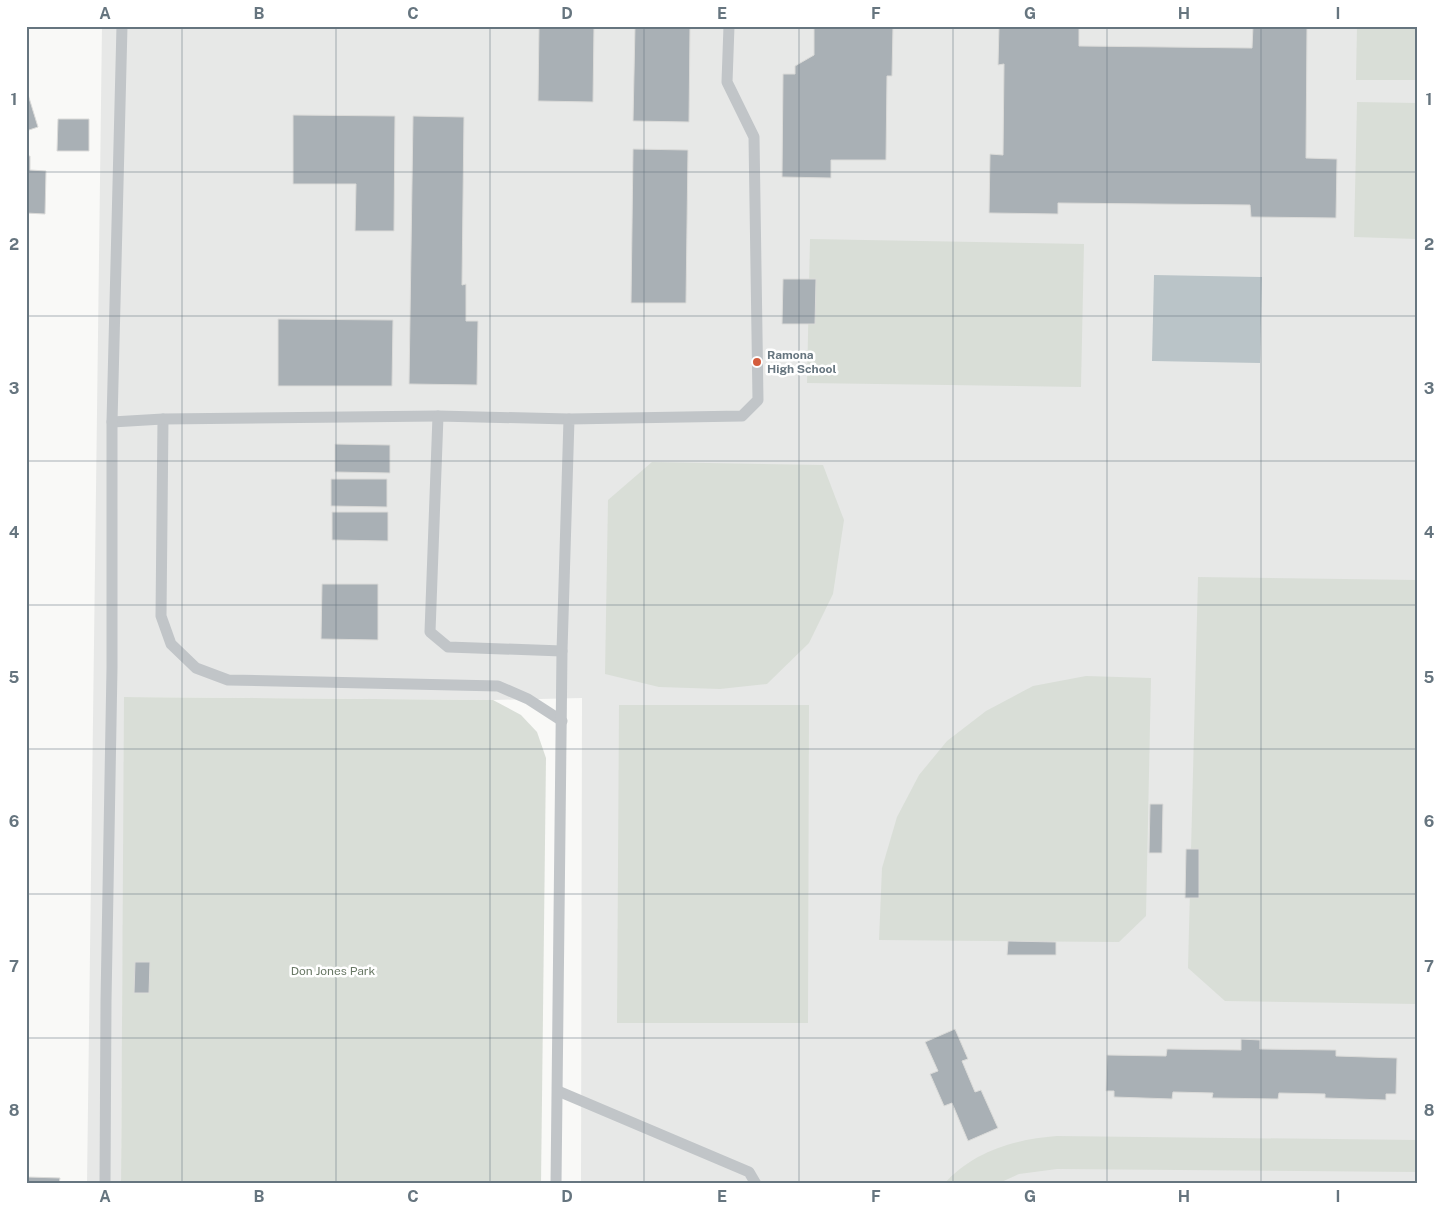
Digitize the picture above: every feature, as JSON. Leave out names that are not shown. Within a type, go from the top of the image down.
[{"type":"lane","points":[[105,1184],[112,422],[122,26]]},
{"type":"lane","points":[[112,422],[163,419],[438,416],[570,419],[742,416],[758,400],[754,137],[727,82],[729,26]]},
{"type":"lane","points":[[438,416],[430,632],[448,647],[562,651]]},
{"type":"lane","points":[[163,419],[161,616],[171,644],[196,668],[228,680],[498,686],[528,699],[562,721]]},
{"type":"lane","points":[[556,1184],[562,651],[570,419]]},
{"type":"lane","points":[[558,1091],[749,1172],[756,1184]]},
{"type":"shaded area","name":"Ramona High School","points":[[102,26],[1417,26],[1417,1184],[581,1184],[582,698],[493,700],[125,697],[121,1184],[87,1184]]},
{"type":"shaded area","points":[[1154,275],[1262,277],[1260,363],[1152,361]]},
{"type":"green space","points":[[1357,26],[1417,26],[1417,80],[1356,80]]},
{"type":"green space","points":[[1357,102],[1417,103],[1417,239],[1354,237]]},
{"type":"green space","points":[[810,239],[1084,244],[1081,387],[807,383]]},
{"type":"green space","points":[[652,462],[823,465],[844,520],[833,594],[809,643],[767,684],[720,689],[659,687],[605,674],[608,500]]},
{"type":"green space","points":[[1198,577],[1417,580],[1417,1004],[1225,1001],[1188,968]]},
{"type":"green space","points":[[1086,676],[1151,678],[1146,916],[1119,942],[879,940],[882,868],[897,817],[919,775],[947,741],[986,711],[1033,686]]},
{"type":"green space","name":"Don Jones Park","points":[[124,697],[493,700],[521,715],[537,732],[546,758],[541,1184],[121,1184]]},
{"type":"green space","points":[[619,705],[809,705],[808,1023],[617,1023]]},
{"type":"green space","points":[[1057,1136],[1417,1140],[1417,1172],[1057,1169],[1019,1174],[997,1184],[944,1184],[968,1163],[996,1149],[1026,1140]]},
{"type":"building","points":[[539,26],[594,26],[593,102],[538,101]]},
{"type":"building","points":[[635,26],[690,26],[689,122],[633,121]]},
{"type":"building","points":[[814,26],[893,26],[892,76],[887,76],[886,160],[831,160],[831,178],[782,177],[783,74],[795,74],[795,66],[814,55]]},
{"type":"building","points":[[999,26],[1079,26],[1079,46],[1252,48],[1253,26],[1307,27],[1306,158],[1337,159],[1336,218],[1251,217],[1250,205],[1058,203],[1058,214],[989,213],[990,154],[1003,155],[1004,64],[998,65]]},
{"type":"building","points":[[26,88],[38,127],[26,131]]},
{"type":"building","points":[[293,115],[395,116],[394,231],[355,231],[356,184],[293,184]]},
{"type":"building","points":[[413,116],[464,117],[462,285],[466,284],[466,321],[478,321],[477,385],[409,384]]},
{"type":"building","points":[[58,119],[89,119],[89,151],[57,151]]},
{"type":"building","points":[[633,149],[688,150],[686,303],[631,303]]},
{"type":"building","points":[[26,156],[30,156],[30,170],[46,171],[45,214],[26,213]]},
{"type":"building","name":"Ramona High School","points":[[783,279],[816,279],[815,324],[782,324]]},
{"type":"building","points":[[278,319],[393,320],[392,386],[278,386]]},
{"type":"building","points":[[335,444],[390,445],[390,473],[335,472]]},
{"type":"building","points":[[331,479],[387,479],[387,507],[331,506]]},
{"type":"building","points":[[332,512],[388,512],[388,541],[332,540]]},
{"type":"building","points":[[322,584],[378,584],[378,640],[321,639]]},
{"type":"building","points":[[1150,804],[1163,804],[1162,853],[1149,853]]},
{"type":"building","points":[[1186,849],[1199,849],[1199,898],[1185,898]]},
{"type":"building","points":[[1008,941],[1056,942],[1056,955],[1007,955]]},
{"type":"building","points":[[135,962],[150,962],[149,993],[134,993]]},
{"type":"building","points":[[955,1029],[968,1059],[962,1061],[975,1092],[981,1090],[998,1128],[968,1141],[952,1103],[944,1106],[930,1074],[938,1071],[925,1042]]},
{"type":"building","points":[[1241,1039],[1260,1040],[1260,1049],[1336,1050],[1336,1056],[1397,1058],[1396,1094],[1386,1094],[1386,1100],[1325,1098],[1325,1094],[1279,1093],[1278,1099],[1212,1098],[1213,1093],[1173,1092],[1172,1099],[1114,1097],[1114,1091],[1106,1091],[1107,1055],[1166,1056],[1167,1049],[1241,1050]]},
{"type":"building","points":[[27,1177],[60,1178],[59,1184],[27,1184]]},
{"type":"place","name":"Ramona High School","points":[[757,362]]}]
